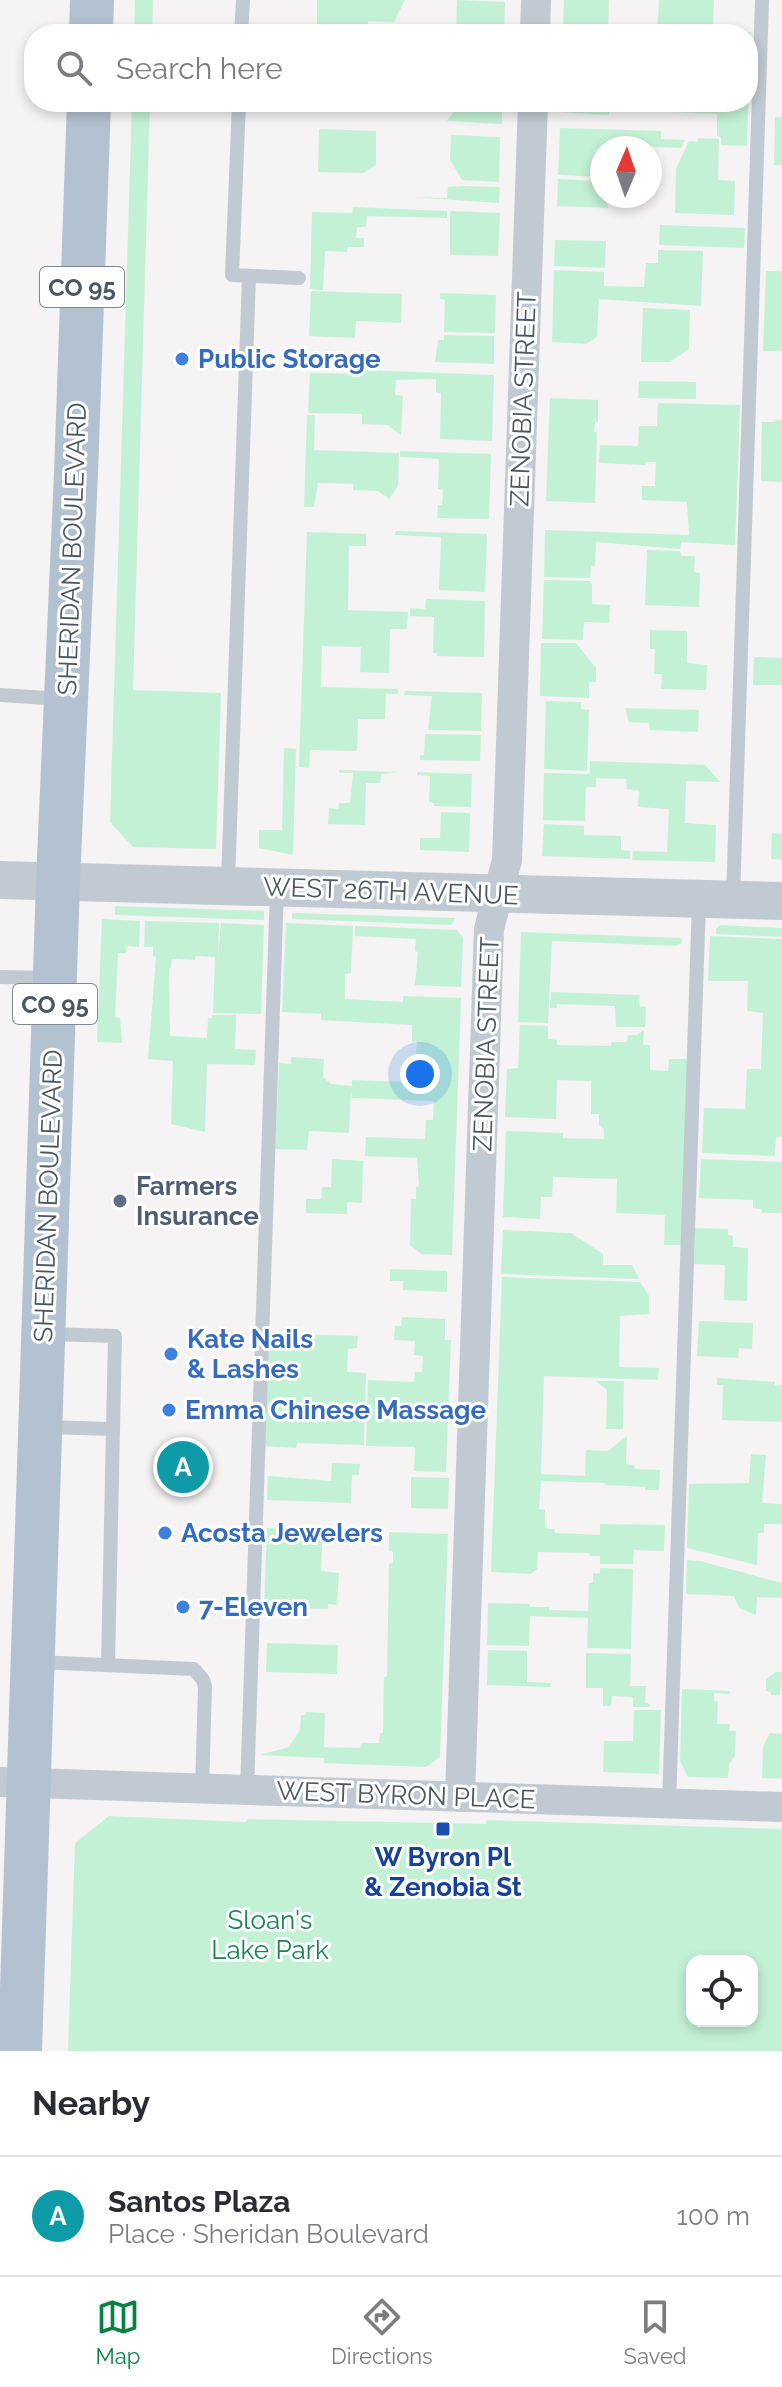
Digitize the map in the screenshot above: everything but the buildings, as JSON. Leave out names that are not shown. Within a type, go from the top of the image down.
[{"type":"main road","points":[[91,24],[92,0]]},
{"type":"main road","name":"SHERIDAN BOULEVARD","points":[[20,2051],[15,1783],[32,1662],[58,881],[89,112]]},
{"type":"street","points":[[535,24],[536,0]]},
{"type":"street","name":"ZENOBIA STREET","points":[[460,1797],[489,929],[507,860],[533,112]]},
{"type":"street","name":"WEST 26TH AVENUE","points":[[0,880],[782,901]]},
{"type":"street","name":"WEST BYRON PLACE","points":[[15,1783],[782,1807]]},
{"type":"lane","points":[[242,24],[243,0]]},
{"type":"lane","points":[[758,78],[762,0]]},
{"type":"lane","points":[[239,112],[232,275],[299,278]]},
{"type":"lane","points":[[669,1804],[756,112]]},
{"type":"lane","points":[[228,886],[249,276]]},
{"type":"lane","points":[[0,695],[66,700]]},
{"type":"lane","points":[[247,1790],[277,887]]},
{"type":"lane","points":[[0,977],[56,978]]},
{"type":"lane","points":[[43,1334],[115,1336],[108,1664]]},
{"type":"lane","points":[[40,1427],[113,1429]]},
{"type":"lane","points":[[32,1662],[187,1667],[199,1674],[205,1687],[202,1789]]},
{"type":"green space","points":[[135,0],[153,0],[152,24],[134,24]]},
{"type":"green space","points":[[317,0],[405,0],[394,22],[317,24]]},
{"type":"green space","points":[[457,0],[505,2],[504,24],[456,24]]},
{"type":"green space","points":[[564,0],[609,0],[608,24],[563,24]]},
{"type":"green space","points":[[659,0],[714,0],[713,24],[658,24]]},
{"type":"green space","points":[[132,112],[150,112],[133,690],[221,693],[216,849],[133,847],[110,822]]},
{"type":"green space","points":[[453,112],[502,112],[502,124],[447,121]]},
{"type":"green space","points":[[559,112],[609,112],[609,115]]},
{"type":"green space","points":[[672,112],[748,112],[747,146],[721,145],[721,137],[717,136],[717,114]]},
{"type":"green space","points":[[775,117],[782,117],[782,165],[774,165]]},
{"type":"green space","points":[[560,128],[661,131],[661,136],[590,136],[590,176],[558,175]]},
{"type":"green space","points":[[319,129],[376,131],[376,165],[363,173],[318,172]]},
{"type":"green space","points":[[451,135],[500,137],[499,182],[462,180],[450,160]]},
{"type":"green space","points":[[698,138],[719,139],[718,180],[735,181],[734,215],[675,213],[676,169],[689,141],[698,142]]},
{"type":"green space","points":[[662,139],[685,140],[681,148],[662,147]]},
{"type":"green space","points":[[558,179],[590,181],[590,207],[557,206]]},
{"type":"green space","points":[[448,187],[500,187],[499,203],[411,197],[447,198]]},
{"type":"green space","points":[[353,207],[447,211],[447,218],[367,216],[366,227],[357,227],[356,238],[364,238],[364,247],[348,247],[347,252],[325,251],[323,290],[310,289],[312,212],[352,213]]},
{"type":"green space","points":[[450,211],[500,213],[498,256],[450,255]]},
{"type":"green space","points":[[660,225],[745,228],[744,248],[659,245]]},
{"type":"green space","points":[[555,240],[606,241],[605,268],[554,266]]},
{"type":"green space","points":[[658,250],[703,251],[701,306],[599,299],[597,337],[586,344],[552,342],[554,270],[604,272],[604,286],[644,287],[646,263],[658,263]]},
{"type":"green space","points":[[766,271],[782,271],[782,351],[763,351]]},
{"type":"green space","points":[[311,291],[402,294],[401,323],[356,321],[355,338],[309,336]]},
{"type":"green space","points":[[440,293],[496,295],[495,333],[444,332],[445,300],[440,299]]},
{"type":"green space","points":[[643,308],[690,310],[689,349],[670,362],[641,362]]},
{"type":"green space","points":[[444,335],[494,336],[494,364],[435,362],[438,340],[444,340]]},
{"type":"green space","points":[[364,370],[494,375],[492,441],[440,439],[441,393],[436,392],[436,379],[396,380],[395,395],[403,396],[401,435],[387,425],[362,424],[362,414],[308,413],[310,373],[363,374]]},
{"type":"green space","points":[[639,381],[696,382],[696,399],[638,398]]},
{"type":"green space","points":[[550,398],[598,400],[598,422],[595,422],[594,432],[597,432],[595,503],[546,501]]},
{"type":"green space","points":[[658,403],[740,405],[735,545],[681,542],[680,549],[596,542],[595,566],[591,566],[590,578],[544,577],[545,530],[689,535],[687,502],[642,500],[642,486],[655,486],[656,462],[646,462],[645,465],[599,463],[600,445],[638,446],[639,426],[657,426]]},
{"type":"green space","points":[[307,415],[315,415],[314,450],[399,453],[398,486],[389,499],[378,491],[353,490],[353,484],[318,483],[314,507],[304,507]]},
{"type":"green space","points":[[782,420],[782,482],[761,481],[762,422]]},
{"type":"green space","points":[[400,451],[491,454],[489,519],[437,518],[443,490],[438,489],[439,459],[400,457]]},
{"type":"green space","points":[[396,531],[487,534],[485,592],[439,590],[441,537],[395,535]]},
{"type":"green space","points":[[307,532],[366,534],[366,546],[349,546],[348,610],[408,612],[407,629],[390,629],[389,673],[360,672],[361,647],[322,646],[321,687],[398,689],[398,694],[386,694],[385,719],[358,719],[357,751],[310,750],[309,768],[299,767]]},
{"type":"green space","points":[[647,550],[680,551],[681,556],[695,556],[694,572],[700,573],[699,607],[645,605]]},
{"type":"green space","points":[[544,580],[590,581],[592,604],[610,605],[609,623],[584,622],[583,640],[542,639]]},
{"type":"green space","points":[[426,599],[485,601],[484,657],[437,656],[433,653],[434,617],[410,616],[410,608],[425,609]]},
{"type":"green space","points":[[650,630],[687,631],[687,663],[707,665],[706,690],[661,689],[662,674],[654,674],[655,649],[650,649]]},
{"type":"green space","points":[[541,643],[576,643],[596,668],[596,682],[589,682],[589,698],[540,696]]},
{"type":"green space","points":[[754,657],[782,658],[782,685],[753,685]]},
{"type":"green space","points":[[405,691],[482,693],[481,731],[428,730],[432,696],[404,695]]},
{"type":"green space","points":[[546,701],[581,702],[581,709],[589,710],[587,771],[544,769]]},
{"type":"green space","points":[[625,708],[699,710],[698,732],[650,730],[649,723],[629,722]]},
{"type":"green space","points":[[425,734],[481,735],[480,761],[420,760],[420,755],[424,755]]},
{"type":"green space","points":[[284,748],[296,749],[293,855],[259,848],[259,830],[282,830]]},
{"type":"green space","points":[[590,761],[705,765],[720,782],[686,781],[685,823],[716,825],[715,862],[632,860],[633,851],[667,852],[669,809],[638,807],[639,791],[627,789],[626,779],[596,778],[596,787],[586,787],[585,821],[543,820],[544,773],[590,774]]},
{"type":"green space","points":[[339,770],[398,772],[381,774],[380,783],[366,783],[365,825],[328,824],[329,808],[338,809],[339,803],[350,803],[353,773],[339,773]]},
{"type":"green space","points":[[417,772],[472,774],[471,807],[434,806],[429,802],[430,776],[417,775]]},
{"type":"green space","points":[[441,812],[470,813],[469,852],[420,850],[420,838],[440,838]]},
{"type":"green space","points":[[544,824],[584,826],[584,835],[621,836],[621,850],[630,851],[630,859],[542,856]]},
{"type":"green space","points":[[772,833],[782,834],[782,860],[771,859]]},
{"type":"green space","points":[[115,906],[264,911],[264,920],[115,915]]},
{"type":"green space","points":[[292,913],[456,918],[451,925],[292,919]]},
{"type":"green space","points":[[102,919],[140,921],[139,947],[127,946],[126,953],[118,953],[115,1017],[120,1018],[122,1043],[97,1042]]},
{"type":"green space","points":[[145,921],[219,923],[218,958],[221,923],[264,925],[261,1014],[213,1013],[215,957],[172,959],[169,968],[170,1036],[207,1038],[208,1018],[212,1015],[236,1015],[235,1049],[256,1050],[255,1065],[207,1064],[205,1132],[171,1124],[173,1061],[148,1059],[156,957],[153,956],[153,947],[144,947]]},
{"type":"green space","points":[[286,923],[353,926],[351,973],[345,974],[345,999],[403,1002],[403,996],[461,998],[452,1255],[422,1254],[410,1245],[411,1199],[416,1199],[416,1187],[419,1186],[417,1158],[365,1156],[366,1137],[425,1139],[426,1120],[433,1120],[434,1101],[352,1098],[351,1092],[349,1133],[309,1131],[307,1150],[275,1149],[279,1063],[291,1064],[291,1057],[324,1059],[323,1077],[331,1084],[352,1086],[352,1080],[403,1082],[411,1074],[411,1056],[416,1055],[417,1042],[412,1042],[412,1025],[321,1020],[321,1014],[282,1012]]},
{"type":"green space","points":[[720,925],[782,928],[782,937],[716,934]]},
{"type":"green space","points":[[355,926],[457,930],[463,938],[461,987],[415,985],[416,939],[355,936]]},
{"type":"green space","points":[[521,932],[682,938],[682,943],[675,946],[552,941],[548,1023],[518,1022]]},
{"type":"green space","points":[[710,936],[782,939],[782,1137],[776,1137],[775,1156],[702,1153],[704,1108],[745,1109],[747,1069],[761,1069],[763,1013],[747,1011],[748,981],[708,981]]},
{"type":"green space","points":[[551,992],[640,995],[639,1006],[646,1007],[645,1027],[616,1027],[615,1006],[557,1004],[557,1008],[550,1008]]},
{"type":"green space","points":[[520,1025],[548,1026],[548,1039],[557,1040],[557,1045],[611,1046],[612,1042],[627,1042],[628,1035],[637,1035],[644,1030],[643,1045],[650,1045],[650,1070],[668,1071],[669,1059],[688,1059],[682,1245],[664,1245],[665,1215],[616,1213],[617,1179],[553,1177],[552,1197],[541,1197],[540,1219],[503,1217],[506,1131],[563,1133],[563,1138],[604,1139],[599,1114],[591,1114],[591,1081],[557,1080],[556,1119],[505,1117],[507,1069],[518,1068]]},
{"type":"green space","points":[[332,1159],[363,1161],[362,1203],[347,1202],[347,1214],[306,1213],[306,1199],[321,1199],[322,1187],[331,1187]]},
{"type":"green space","points":[[701,1159],[782,1162],[782,1213],[762,1213],[762,1209],[753,1208],[753,1200],[699,1198]]},
{"type":"green space","points":[[695,1228],[728,1229],[728,1235],[733,1236],[733,1247],[748,1248],[747,1301],[724,1300],[725,1265],[694,1264]]},
{"type":"green space","points":[[503,1230],[571,1233],[603,1254],[603,1265],[632,1265],[639,1279],[501,1274]]},
{"type":"green space","points":[[390,1269],[447,1271],[447,1292],[403,1290],[403,1281],[390,1281]]},
{"type":"green space","points":[[502,1277],[640,1282],[649,1296],[649,1314],[620,1316],[619,1367],[659,1368],[658,1380],[544,1376],[541,1474],[585,1476],[586,1450],[608,1451],[627,1436],[626,1464],[634,1465],[635,1469],[660,1470],[659,1490],[605,1483],[541,1481],[539,1509],[545,1510],[545,1528],[554,1529],[555,1533],[600,1535],[600,1524],[665,1525],[664,1551],[634,1550],[633,1564],[600,1564],[600,1556],[590,1556],[589,1553],[538,1552],[537,1569],[530,1574],[491,1572]]},
{"type":"green space","points":[[402,1317],[445,1319],[445,1340],[451,1340],[446,1472],[414,1471],[415,1447],[366,1446],[368,1380],[414,1382],[415,1372],[422,1372],[423,1356],[414,1355],[415,1341],[394,1340],[395,1326],[401,1326]]},
{"type":"green space","points":[[699,1321],[753,1323],[752,1349],[739,1348],[738,1358],[697,1356]]},
{"type":"green space","points":[[265,1333],[358,1336],[357,1348],[348,1349],[347,1372],[366,1373],[364,1445],[297,1443],[296,1448],[261,1446]]},
{"type":"green space","points":[[717,1378],[782,1385],[782,1422],[722,1420],[723,1385],[717,1385]]},
{"type":"green space","points":[[596,1381],[624,1381],[623,1429],[606,1429],[607,1390]]},
{"type":"green space","points":[[751,1454],[766,1455],[762,1503],[782,1504],[782,1524],[764,1524],[764,1533],[758,1533],[757,1565],[687,1548],[689,1484],[749,1483]]},
{"type":"green space","points":[[332,1463],[360,1464],[359,1475],[352,1475],[351,1503],[267,1500],[268,1476],[331,1481]]},
{"type":"green space","points":[[411,1477],[449,1478],[448,1509],[411,1508]]},
{"type":"green space","points":[[267,1528],[323,1530],[321,1571],[339,1573],[337,1605],[328,1604],[328,1609],[264,1607]]},
{"type":"green space","points":[[389,1532],[448,1534],[440,1757],[426,1767],[324,1763],[324,1758],[260,1755],[289,1747],[300,1730],[301,1715],[306,1712],[325,1713],[324,1747],[360,1748],[361,1743],[379,1743],[380,1733],[383,1733],[384,1677],[387,1676],[389,1564],[393,1563],[393,1552],[389,1551]]},
{"type":"green space","points":[[687,1560],[782,1583],[782,1598],[757,1597],[756,1615],[739,1608],[734,1596],[686,1594]]},
{"type":"green space","points":[[600,1568],[633,1569],[631,1649],[587,1648],[588,1618],[530,1616],[529,1646],[487,1645],[488,1603],[588,1611],[589,1583],[593,1583],[593,1573],[600,1573]]},
{"type":"green space","points":[[267,1643],[338,1645],[337,1674],[266,1672]]},
{"type":"green space","points":[[488,1650],[527,1651],[527,1682],[551,1683],[551,1687],[487,1685]]},
{"type":"green space","points":[[586,1653],[631,1654],[630,1686],[646,1686],[645,1703],[650,1707],[633,1707],[633,1697],[612,1696],[611,1706],[603,1706],[603,1688],[586,1688]]},
{"type":"green space","points":[[776,1672],[782,1672],[780,1695],[771,1695],[766,1691],[766,1679]]},
{"type":"green space","points":[[682,1689],[730,1691],[729,1694],[714,1693],[714,1701],[718,1702],[717,1724],[730,1724],[729,1731],[736,1731],[735,1756],[729,1764],[728,1778],[688,1777],[680,1761]]},
{"type":"green space","points":[[634,1710],[661,1710],[659,1774],[603,1772],[604,1741],[633,1741]]},
{"type":"green space","points":[[770,1733],[782,1734],[782,1779],[762,1778],[763,1746]]},
{"type":"green space","name":"Sloan's Lake Park","points":[[109,1816],[245,1822],[248,1819],[486,1824],[487,1820],[782,1829],[782,2051],[68,2051],[75,1843]]},
{"type":"place","name":"Public Storage","points":[[182,359]]},
{"type":"place","name":"Farmers Insurance","points":[[120,1201]]},
{"type":"place","name":"Kate Nails & Lashes","points":[[171,1354]]},
{"type":"place","name":"Emma Chinese Massage","points":[[169,1410]]},
{"type":"place","name":"Santos Plaza","points":[[183,1467]]},
{"type":"place","name":"Acosta Jewelers","points":[[165,1533]]},
{"type":"place","name":"7-Eleven","points":[[183,1607]]},
{"type":"place","name":"W Byron Pl & Zenobia St","points":[[443,1829]]}]
